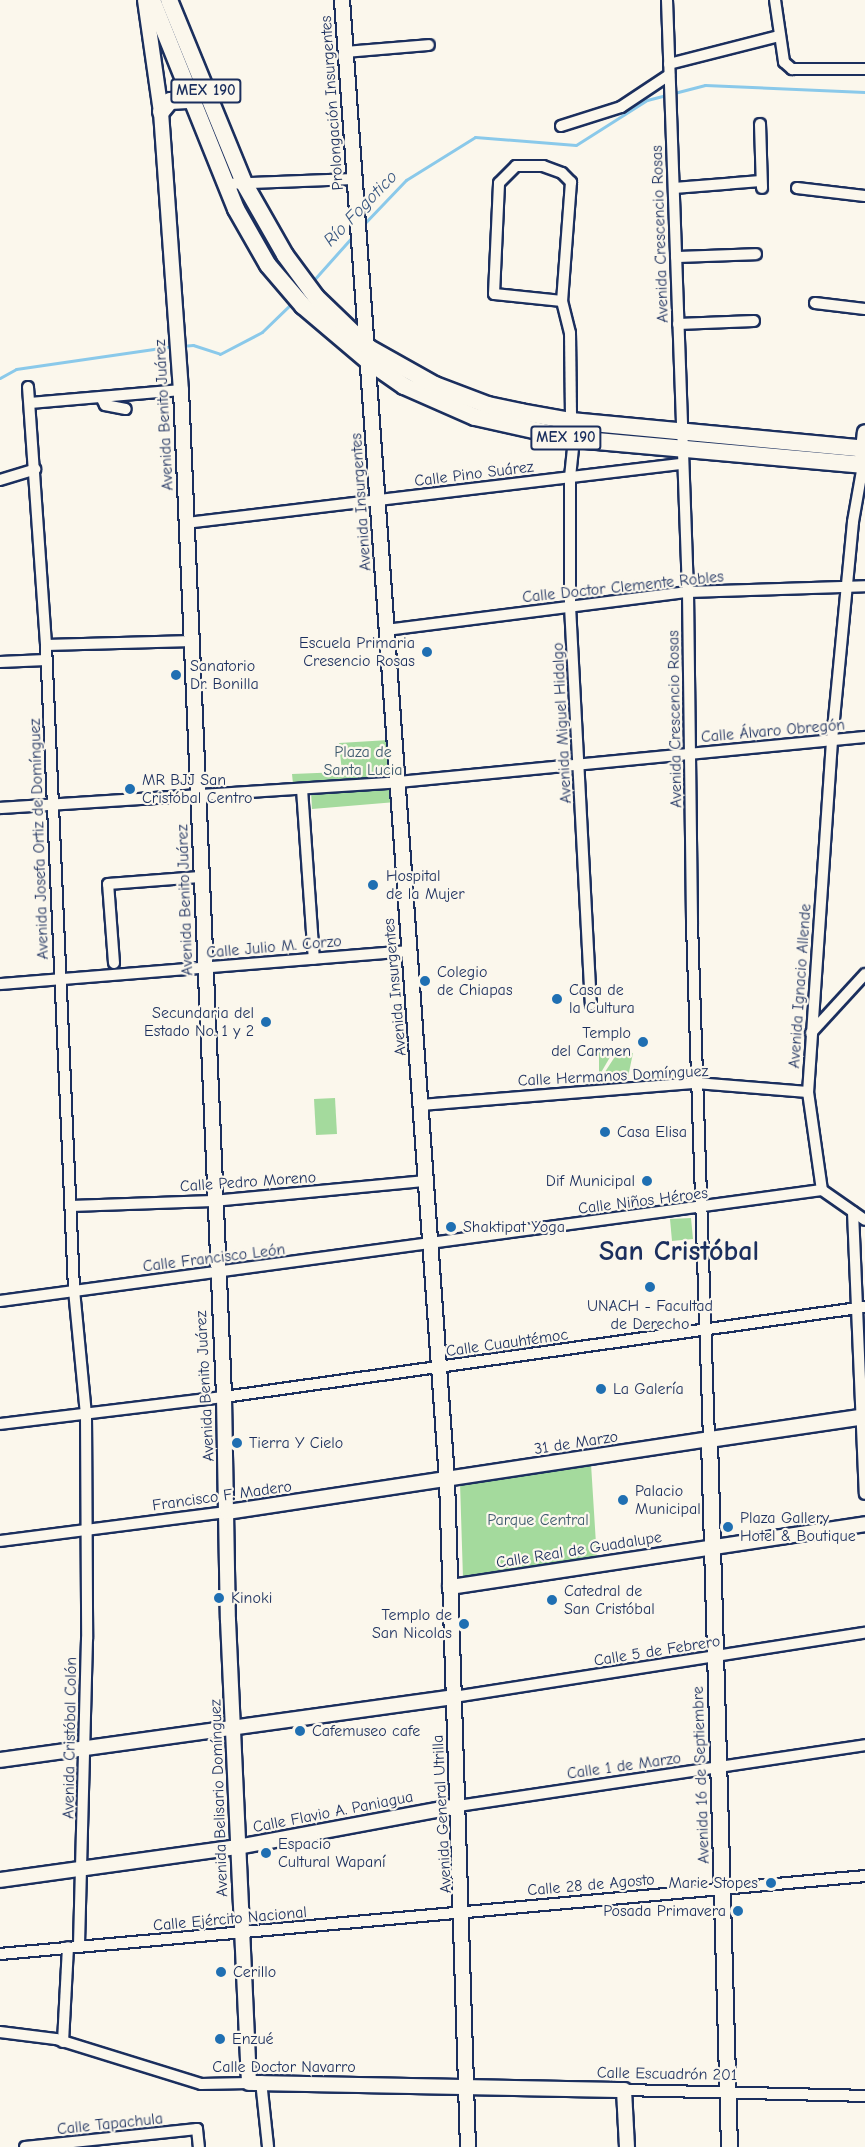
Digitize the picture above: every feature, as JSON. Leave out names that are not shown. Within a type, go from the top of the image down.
[{"type":"main road","name":"MEX 190","points":[[152,0],[223,177],[251,238],[284,288],[310,302],[368,354],[445,407],[506,426],[681,456],[864,458]]},
{"type":"main road","name":"MEX 190","points":[[168,0],[244,183],[302,281],[310,302]]},
{"type":"main road","points":[[161,112],[170,101],[192,100]]},
{"type":"main road","name":"MEX 190","points":[[368,354],[488,405],[571,421],[681,430],[864,458]]},
{"type":"main road","points":[[864,458],[865,432]]},
{"type":"main road","points":[[709,1439],[863,1416]]},
{"type":"main road","name":"Avenida 16 de Septiembre","points":[[709,1439],[729,2147]]},
{"type":"street","name":"Avenida Benito Juárez","points":[[145,0],[161,112],[181,390],[227,1512]]},
{"type":"street","name":"Prolongación Insurgentes","points":[[342,0],[368,354]]},
{"type":"street","name":"Avenida Crescencio Rosas","points":[[667,0],[681,456],[688,592],[696,1083],[709,1439]]},
{"type":"street","points":[[775,0],[784,62],[792,69],[865,69]]},
{"type":"street","points":[[561,126],[621,107],[670,73],[779,36]]},
{"type":"street","points":[[345,52],[429,45]]},
{"type":"street","points":[[674,188],[761,184],[760,124]]},
{"type":"street","points":[[562,301],[494,294],[499,183],[516,166],[543,166],[562,173],[571,182],[562,301],[570,333],[571,421]]},
{"type":"street","points":[[223,177],[244,183],[354,179]]},
{"type":"street","points":[[797,188],[865,196]]},
{"type":"street","points":[[676,257],[756,254]]},
{"type":"street","points":[[815,303],[865,309]]},
{"type":"street","points":[[678,324],[754,321]]},
{"type":"street","name":"Avenida Insurgentes","points":[[368,354],[408,951],[432,1243],[438,1368],[447,1480]]},
{"type":"street","name":"Avenida Josefa Ortiz de Domínguez","points":[[28,387],[46,645],[51,806],[74,1290],[86,1415]]},
{"type":"street","points":[[30,403],[181,390]]},
{"type":"street","points":[[101,397],[105,405],[126,410]]},
{"type":"street","name":"Avenida Miguel Hidalgo","points":[[574,439],[570,476],[570,606],[591,1004]]},
{"type":"street","name":"Calle Pino Suárez","points":[[186,523],[377,502],[570,476],[681,456]]},
{"type":"street","name":"Avenida Ignacio Allende","points":[[822,1190],[808,1092],[811,1033],[832,741],[847,587],[864,458]]},
{"type":"street","points":[[0,480],[35,469]]},
{"type":"street","name":"Calle Doctor Clemente Robles","points":[[386,630],[688,592],[865,586]]},
{"type":"street","points":[[46,645],[193,641]]},
{"type":"street","points":[[0,662],[46,660]]},
{"type":"street","name":"Calle Álvaro Obregón","points":[[0,808],[198,797],[398,782],[865,737]]},
{"type":"street","points":[[302,789],[314,959]]},
{"type":"street","points":[[114,963],[108,884],[201,877]]},
{"type":"street","name":"Calle Julio M. Corzo","points":[[0,984],[408,951]]},
{"type":"street","points":[[811,1033],[865,974]]},
{"type":"street","name":"Calle Hermanos Domínguez","points":[[421,1106],[696,1083],[808,1092]]},
{"type":"street","name":"Calle Pedro Moreno","points":[[71,1206],[213,1201],[426,1181]]},
{"type":"street","points":[[822,1190],[865,1220]]},
{"type":"street","name":"Calle Niños Héroes","points":[[432,1243],[700,1209],[822,1190]]},
{"type":"street","points":[[853,1212],[861,1308],[865,1494]]},
{"type":"street","name":"Calle Francisco León","points":[[0,1301],[432,1243]]},
{"type":"street","name":"Calle Cuauhtémoc","points":[[0,1424],[224,1397],[861,1308]]},
{"type":"street","name":"Avenida Cristóbal Colón","points":[[79,1945],[85,1749],[86,1415]]},
{"type":"street","name":"31 de Marzo","points":[[447,1480],[709,1439]]},
{"type":"street","name":"Francisco F. Madero","points":[[0,1541],[84,1532],[447,1480]]},
{"type":"street","name":"Avenida General Utrilla","points":[[447,1480],[453,1697],[463,1912],[468,2147]]},
{"type":"street","name":"Avenida Belisario Domínguez","points":[[227,1512],[237,1847],[255,2082]]},
{"type":"street","name":"Calle Real de Guadalupe","points":[[450,1587],[865,1524]]},
{"type":"street","name":"Calle 5 de Febrero","points":[[453,1697],[865,1633]]},
{"type":"street","points":[[0,1760],[453,1697]]},
{"type":"street","name":"Calle 1 de Marzo","points":[[458,1806],[865,1745]]},
{"type":"street","name":"Calle Flavio A. Paniagua","points":[[0,1880],[82,1866],[237,1847],[458,1806]]},
{"type":"street","name":"Calle 28 de Agosto","points":[[463,1912],[865,1876]]},
{"type":"street","name":"Calle Ejército Nacional","points":[[0,1954],[79,1945],[242,1934],[463,1912]]},
{"type":"street","points":[[63,2042],[68,1947]]},
{"type":"street","name":"Calle Doctor Navarro","points":[[0,2032],[63,2042],[201,2084],[255,2082],[468,2086]]},
{"type":"street","points":[[255,2082],[268,2147]]},
{"type":"street","name":"Calle Escuadrón 201","points":[[468,2086],[865,2096]]},
{"type":"street","points":[[624,2090],[627,2147]]},
{"type":"street","name":"Calle Tapachula","points":[[25,2147],[129,2142],[198,2129],[199,2147]]},
{"type":"green space","name":"Plaza de Santa Lucia","points":[[389,740],[393,778],[293,784],[292,774],[342,772],[339,743]]},
{"type":"green space","points":[[393,784],[396,802],[312,809],[311,791]]},
{"type":"green space","points":[[599,1052],[613,1052],[599,1076]]},
{"type":"green space","points":[[618,1052],[633,1053],[628,1077],[601,1078]]},
{"type":"green space","points":[[335,1098],[337,1134],[316,1135],[314,1099]]},
{"type":"green space","points":[[691,1218],[693,1239],[672,1241],[670,1219]]},
{"type":"green space","name":"Parque Central","points":[[591,1464],[597,1560],[463,1578],[460,1483]]},
{"type":"waterway","name":"Río Fogotico","points":[[362,226],[406,180],[475,137],[576,145],[647,100],[705,85],[865,92]]},
{"type":"waterway","name":"Río Fogotico","points":[[312,282],[353,236]]},
{"type":"waterway","name":"Río Fogotico","points":[[181,346],[193,345],[220,354],[262,332],[293,302]]},
{"type":"waterway","name":"Río Fogotico","points":[[0,378],[16,369],[174,346]]},
{"type":"place","name":"Escuela Primaria Cresencio Rosas","points":[[427,652]]},
{"type":"place","name":"Sanatorio Dr. Bonilla","points":[[176,675]]},
{"type":"place","name":"MR BJJ San Cristóbal Centro","points":[[130,789]]},
{"type":"place","name":"Hospital de la Mujer","points":[[373,885]]},
{"type":"place","name":"Colegio de Chiapas","points":[[425,981]]},
{"type":"place","name":"Casa de la Cultura","points":[[557,999]]},
{"type":"place","name":"Secundaria del Estado No. 1 y 2","points":[[266,1022]]},
{"type":"place","name":"Templo del Carmen","points":[[643,1042]]},
{"type":"place","name":"Casa Elisa","points":[[605,1132]]},
{"type":"place","name":"Dif Municipal","points":[[647,1181]]},
{"type":"place","name":"Shaktipat Yoga","points":[[451,1227]]},
{"type":"place","name":"UNACH - Facultad de Derecho","points":[[650,1287]]},
{"type":"place","name":"La Galería","points":[[601,1389]]},
{"type":"place","name":"Tierra Y Cielo","points":[[237,1443]]},
{"type":"place","name":"Palacio Municipal","points":[[623,1500]]},
{"type":"place","name":"Plaza Gallery Hotel & Boutique","points":[[728,1527]]},
{"type":"place","name":"Kinoki","points":[[219,1598]]},
{"type":"place","name":"Catedral de San Cristóbal","points":[[552,1600]]},
{"type":"place","name":"Templo de San Nicolas","points":[[464,1624]]},
{"type":"place","name":"Cafemuseo cafe","points":[[300,1731]]},
{"type":"place","name":"Espacio Cultural Wapaní","points":[[266,1853]]},
{"type":"place","name":"Marie Stopes","points":[[771,1883]]},
{"type":"place","name":"Posada Primavera","points":[[738,1911]]},
{"type":"place","name":"Cerillo","points":[[221,1972]]},
{"type":"place","name":"Enzué","points":[[220,2039]]},
{"type":"district","name":"San Cristóbal","points":[[679,1251]]}]
